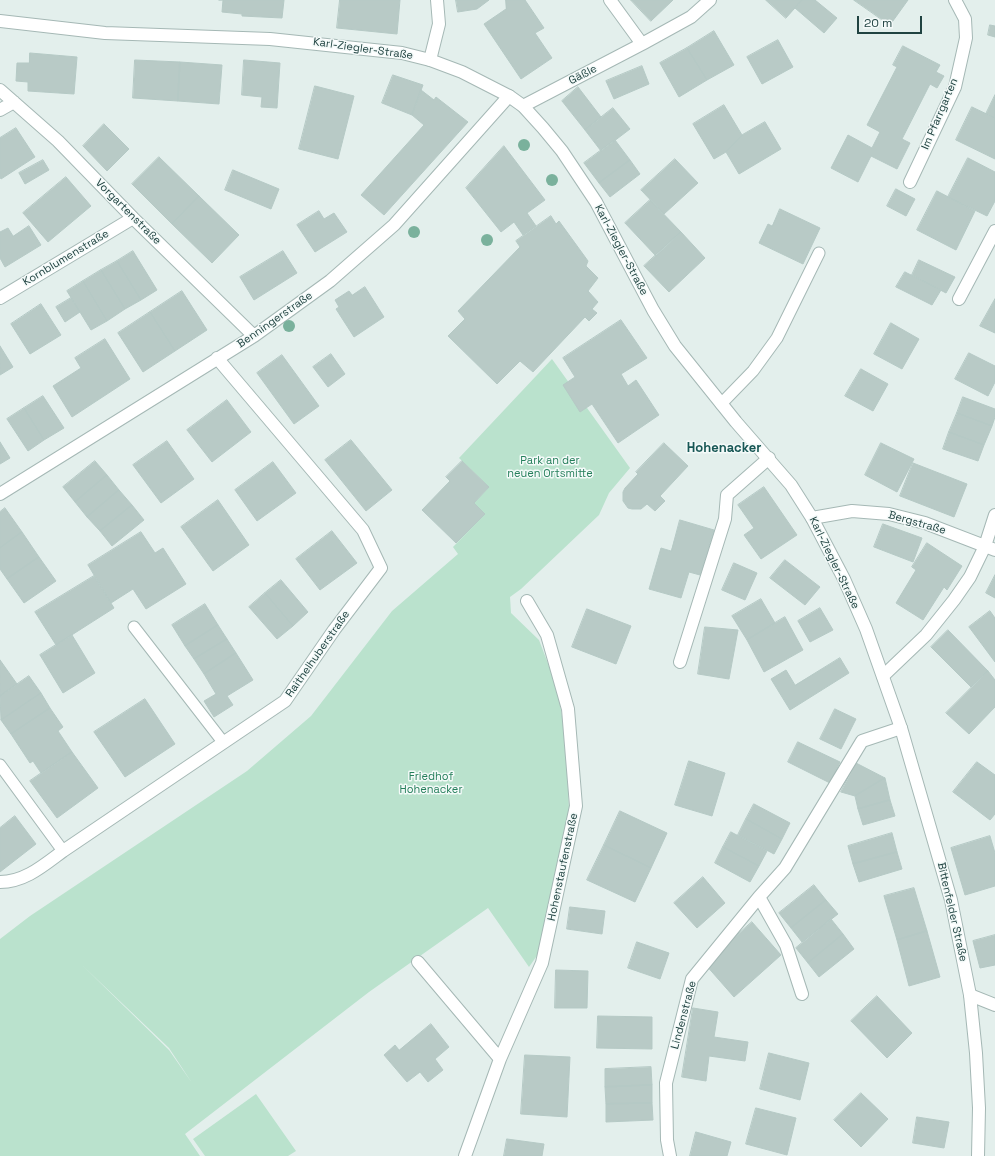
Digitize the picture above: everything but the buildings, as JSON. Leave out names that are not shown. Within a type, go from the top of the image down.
[{"type":"street","points":[[430,60],[439,24],[437,0]]},
{"type":"street","points":[[610,0],[642,44]]},
{"type":"street","name":"Gäßle","points":[[524,106],[691,17],[710,0]]},
{"type":"street","name":"Im Pfarrgarten","points":[[910,182],[955,87],[966,38],[965,19],[955,0]]},
{"type":"street","name":"Karl-Ziegler-Straße","points":[[0,21],[104,33],[284,40],[402,53],[430,60],[462,72],[510,96],[524,106],[562,151],[596,202],[653,310],[676,346],[721,404],[769,458],[790,485],[812,518],[844,579],[866,629],[884,676]]},
{"type":"street","name":"Vorgartenstraße","points":[[0,90],[58,141],[133,218],[254,336]]},
{"type":"street","name":"Benningerstraße","points":[[0,494],[254,336],[330,281],[394,225],[510,96]]},
{"type":"street","points":[[0,110],[14,102]]},
{"type":"street","name":"Kornblumenstraße","points":[[0,298],[133,218]]},
{"type":"street","points":[[959,299],[995,231]]},
{"type":"street","name":"Raithelhuberstraße","points":[[0,882],[9,882],[33,873],[63,851],[285,701],[334,630],[381,568],[363,530],[217,358]]},
{"type":"street","points":[[680,662],[725,519],[727,495],[769,458]]},
{"type":"street","name":"Bergstraße","points":[[812,518],[852,511],[889,514],[925,523],[990,548]]},
{"type":"street","points":[[884,676],[926,635],[954,600],[990,548],[995,515]]},
{"type":"street","name":"Hohenstaufenstraße","points":[[464,1156],[500,1059],[542,963],[576,806],[568,709],[547,635],[527,601]]},
{"type":"street","name":"Bittenfelder Straße","points":[[884,676],[901,728],[951,900],[970,995],[976,1053],[979,1108],[978,1156]]},
{"type":"street","name":"Lindenstraße","points":[[670,1156],[667,1140],[666,1083],[692,979],[759,896],[786,868],[862,741],[901,728]]},
{"type":"street","points":[[759,896],[786,945],[802,994]]},
{"type":"street","points":[[418,962],[500,1059]]},
{"type":"street","points":[[970,995],[995,1005]]},
{"type":"lane","points":[[721,404],[753,371],[777,338],[819,253]]},
{"type":"lane","points":[[134,627],[223,742]]},
{"type":"lane","points":[[0,765],[63,851]]},
{"type":"green space","name":"Friedhof Hohenacker","points":[[552,359],[630,468],[609,493],[599,515],[521,589],[510,597],[511,613],[539,640],[557,687],[565,734],[569,808],[541,950],[529,967],[488,908],[369,992],[185,1134],[200,1156],[0,1156],[0,939],[30,916],[247,771],[311,716],[392,611],[458,554],[453,547],[485,514],[474,503],[489,487],[459,458]],"holes":[[[82,965],[169,1048],[192,1083],[169,1050]]]},
{"type":"green space","points":[[256,1094],[296,1151],[288,1156],[205,1156],[193,1139]]},
{"type":"district","name":"Hohenacker","points":[[724,448]]},
{"type":"park label","name":"Park an der neuen Ortsmitte","points":[[550,467]]}]
